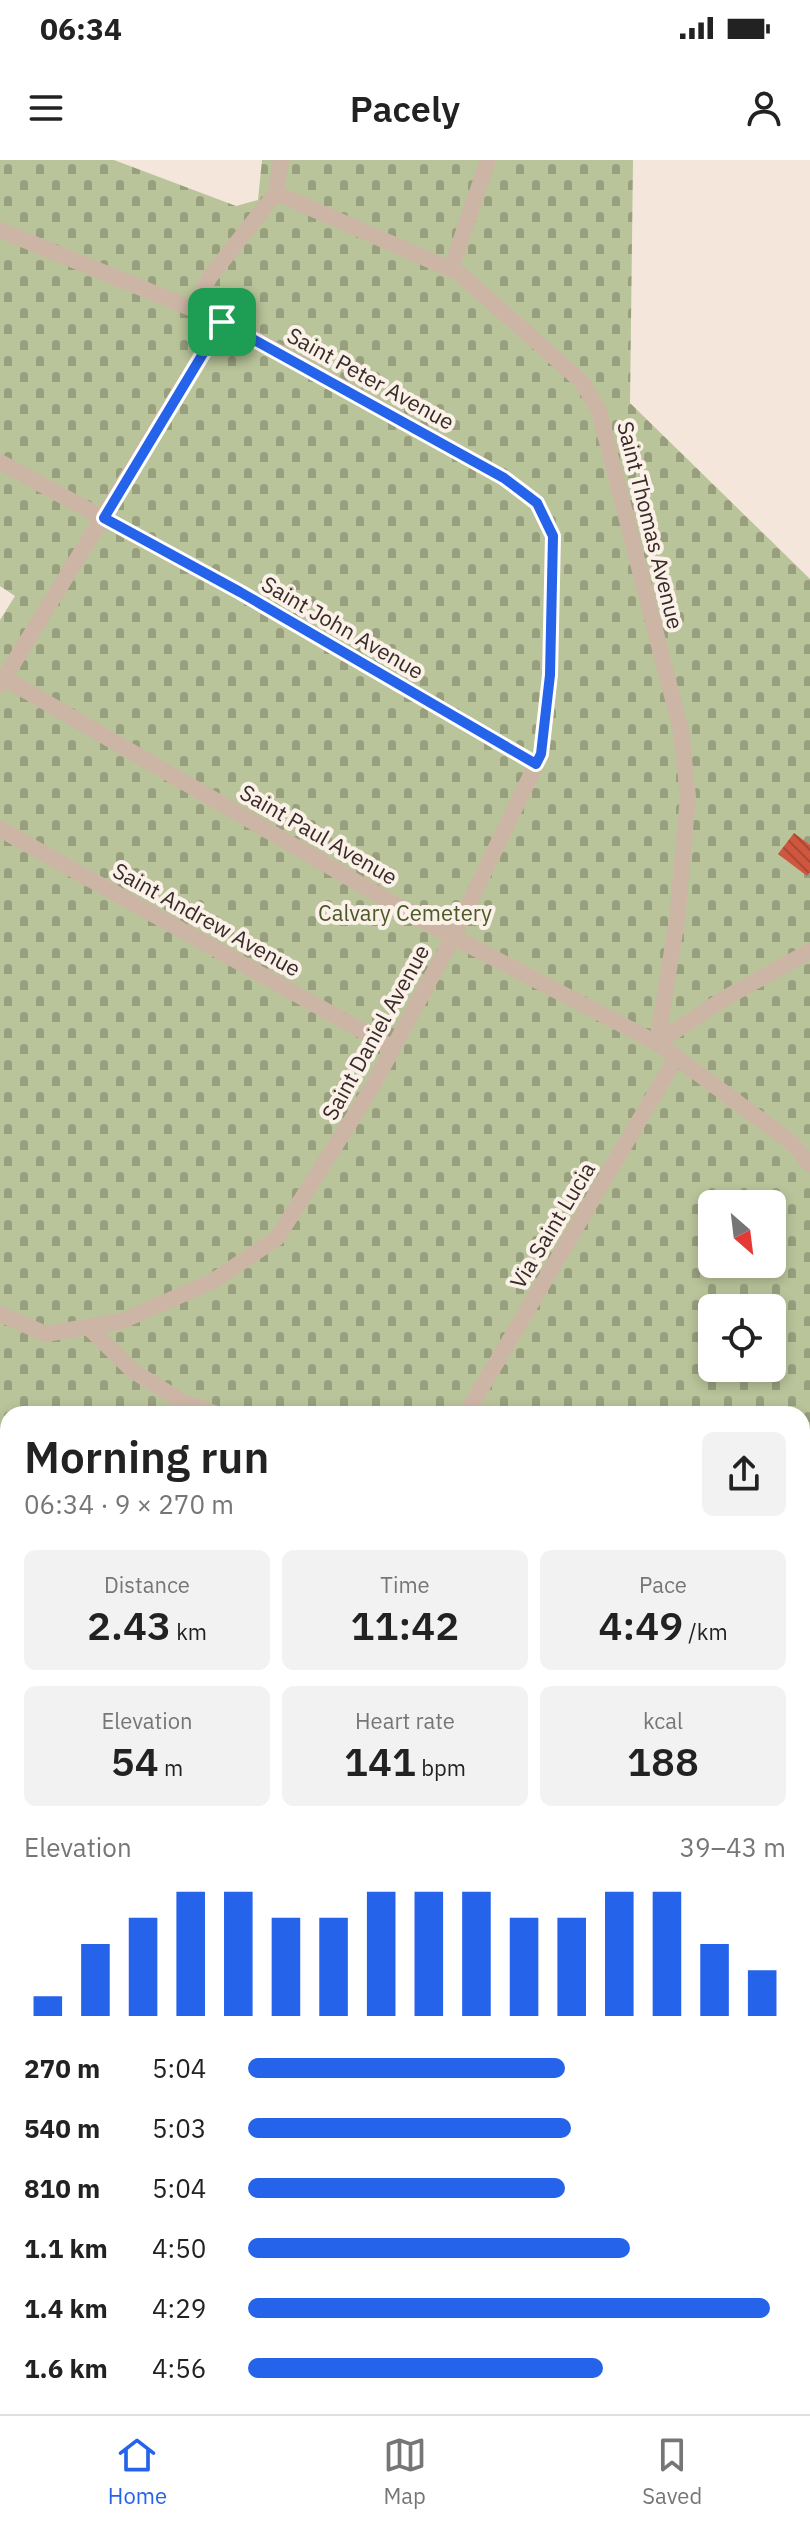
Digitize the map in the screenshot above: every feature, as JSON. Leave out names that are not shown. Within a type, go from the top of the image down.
[{"type":"lane","points":[[194,310],[209,278],[276,193],[281,160]]},
{"type":"lane","points":[[451,269],[488,160]]},
{"type":"lane","name":"Saint Thomas Avenue","points":[[276,193],[459,273],[582,382],[599,411],[681,731],[688,796],[677,920],[657,1043]]},
{"type":"lane","name":"Saint Peter Avenue","points":[[0,230],[222,322],[504,478],[537,503]]},
{"type":"lane","points":[[2,682],[222,322]]},
{"type":"lane","name":"Saint John Avenue","points":[[0,462],[240,592],[536,764]]},
{"type":"lane","name":"Saint Daniel Avenue","points":[[0,1314],[46,1334],[122,1321],[213,1281],[277,1238],[371,1089],[453,937],[541,754],[550,675],[553,536],[537,503]]},
{"type":"lane","name":"Saint Paul Avenue","points":[[2,682],[453,937],[657,1043],[792,1143],[810,1164]]},
{"type":"lane","name":"Saint Andrew Avenue","points":[[0,829],[393,1048]]},
{"type":"lane","points":[[657,1043],[725,998],[810,951]]},
{"type":"lane","name":"Via Saint Lucia","points":[[471,1406],[676,1058]]},
{"type":"lane","points":[[88,1327],[133,1371],[194,1406]]},
{"type":"green space","name":"Calvary Cemetery","points":[[0,160],[114,160],[236,206],[258,200],[262,160],[633,160],[630,403],[810,579],[810,1406],[0,1406],[0,620],[15,596],[0,586]]},
{"type":"building","points":[[794,833],[810,845],[810,872],[807,876],[778,854]]},
{"type":"route","points":[[222,322],[504,478],[537,503],[553,536],[550,675],[541,754],[536,764],[240,592],[104,518],[222,322]]}]
